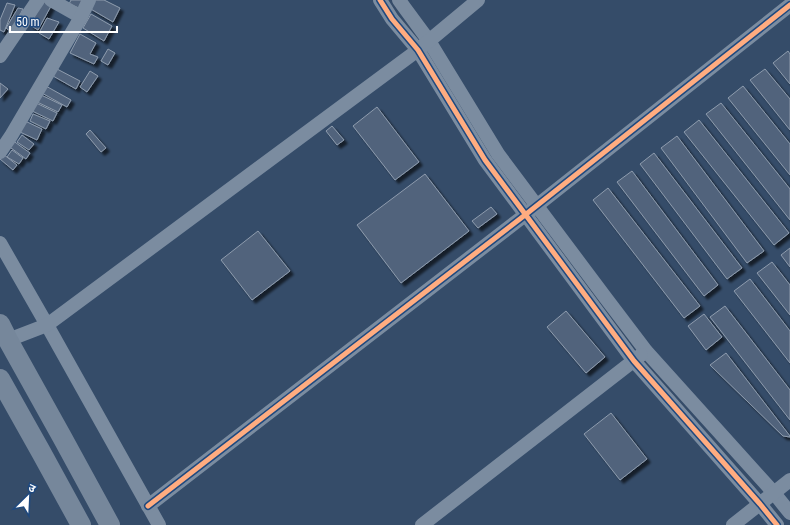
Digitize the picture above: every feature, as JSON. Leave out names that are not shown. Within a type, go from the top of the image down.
[{"type":"main road","points":[[4,332],[110,525]]},
{"type":"main road","points":[[0,379],[81,525]]},
{"type":"street","points":[[0,56],[38,0]]},
{"type":"street","points":[[51,0],[81,17]]},
{"type":"street","points":[[0,152],[11,136],[81,17],[89,0]]},
{"type":"street","points":[[380,0],[392,19],[418,50],[486,160],[531,210],[604,297],[646,351],[774,493],[790,513]]},
{"type":"street","points":[[399,0],[430,41],[531,210],[634,361],[777,525]]},
{"type":"street","points":[[4,332],[47,325],[430,41],[478,0]]},
{"type":"street","points":[[148,506],[531,210],[790,5]]},
{"type":"street","points":[[0,243],[158,525]]},
{"type":"street","points":[[422,525],[646,351]]},
{"type":"street","points":[[733,525],[790,480]]},
{"type":"building","points":[[71,0],[82,0],[79,8],[69,4]]},
{"type":"building","points":[[94,0],[104,0],[120,8],[113,22],[89,8]]},
{"type":"building","points":[[43,1],[51,6],[38,30],[30,25]]},
{"type":"building","points":[[7,3],[15,5],[4,32],[0,30],[0,20]]},
{"type":"building","points":[[18,8],[23,9],[11,32],[6,28]]},
{"type":"building","points":[[91,14],[112,26],[104,41],[83,28]]},
{"type":"building","points":[[47,18],[59,22],[49,39],[39,33]]},
{"type":"building","points":[[80,34],[96,43],[90,54],[98,57],[94,64],[70,53]]},
{"type":"building","points":[[108,49],[115,53],[108,65],[101,61]]},
{"type":"building","points":[[788,51],[790,54],[790,84],[773,63]]},
{"type":"building","points":[[57,69],[80,81],[76,89],[53,76]]},
{"type":"building","points":[[765,69],[790,99],[790,130],[750,80]]},
{"type":"building","points":[[90,71],[98,76],[87,92],[80,87]]},
{"type":"building","points":[[0,83],[8,89],[0,98]]},
{"type":"building","points":[[44,85],[71,100],[67,107],[40,92]]},
{"type":"building","points":[[743,86],[790,144],[790,175],[728,98]]},
{"type":"building","points":[[39,94],[62,105],[58,112],[35,101]]},
{"type":"building","points":[[34,102],[57,113],[53,121],[30,110]]},
{"type":"building","points":[[721,103],[790,189],[790,220],[706,114]]},
{"type":"building","points":[[377,107],[419,162],[395,180],[353,126]]},
{"type":"building","points":[[33,114],[50,121],[46,129],[30,121]]},
{"type":"building","points":[[699,120],[789,233],[774,245],[684,132]]},
{"type":"building","points":[[25,121],[42,129],[37,140],[20,132]]},
{"type":"building","points":[[332,126],[344,140],[337,145],[326,131]]},
{"type":"building","points":[[90,130],[106,148],[101,152],[86,134]]},
{"type":"building","points":[[22,135],[34,144],[29,150],[17,142]]},
{"type":"building","points":[[677,136],[764,251],[747,263],[661,148]]},
{"type":"building","points":[[12,140],[30,153],[26,159],[7,145]]},
{"type":"building","points":[[12,150],[23,158],[19,164],[7,157]]},
{"type":"building","points":[[654,153],[742,268],[727,279],[640,164]]},
{"type":"building","points":[[3,154],[17,165],[13,170],[0,159]]},
{"type":"building","points":[[632,171],[718,285],[704,296],[617,182]]},
{"type":"building","points":[[425,174],[469,231],[401,283],[357,225]]},
{"type":"building","points":[[608,188],[700,306],[684,318],[593,200]]},
{"type":"building","points":[[491,207],[497,214],[478,228],[472,221]]},
{"type":"building","points":[[258,231],[290,271],[252,300],[221,260]]},
{"type":"building","points":[[790,248],[790,267],[781,255]]},
{"type":"building","points":[[772,262],[790,285],[790,315],[757,273]]},
{"type":"building","points":[[750,279],[790,331],[790,363],[734,291]]},
{"type":"building","points":[[725,306],[790,390],[790,420],[710,317]]},
{"type":"building","points":[[566,311],[605,357],[586,373],[547,327]]},
{"type":"building","points":[[704,314],[722,337],[706,350],[688,326]]},
{"type":"building","points":[[726,353],[790,437],[783,436],[710,365]]},
{"type":"building","points":[[611,413],[647,459],[620,480],[584,434]]},
{"type":"cycle path","points":[[380,0],[392,19],[418,50],[485,160],[634,361],[777,525]]},
{"type":"cycle path","points":[[148,506],[525,215],[790,5]]}]
